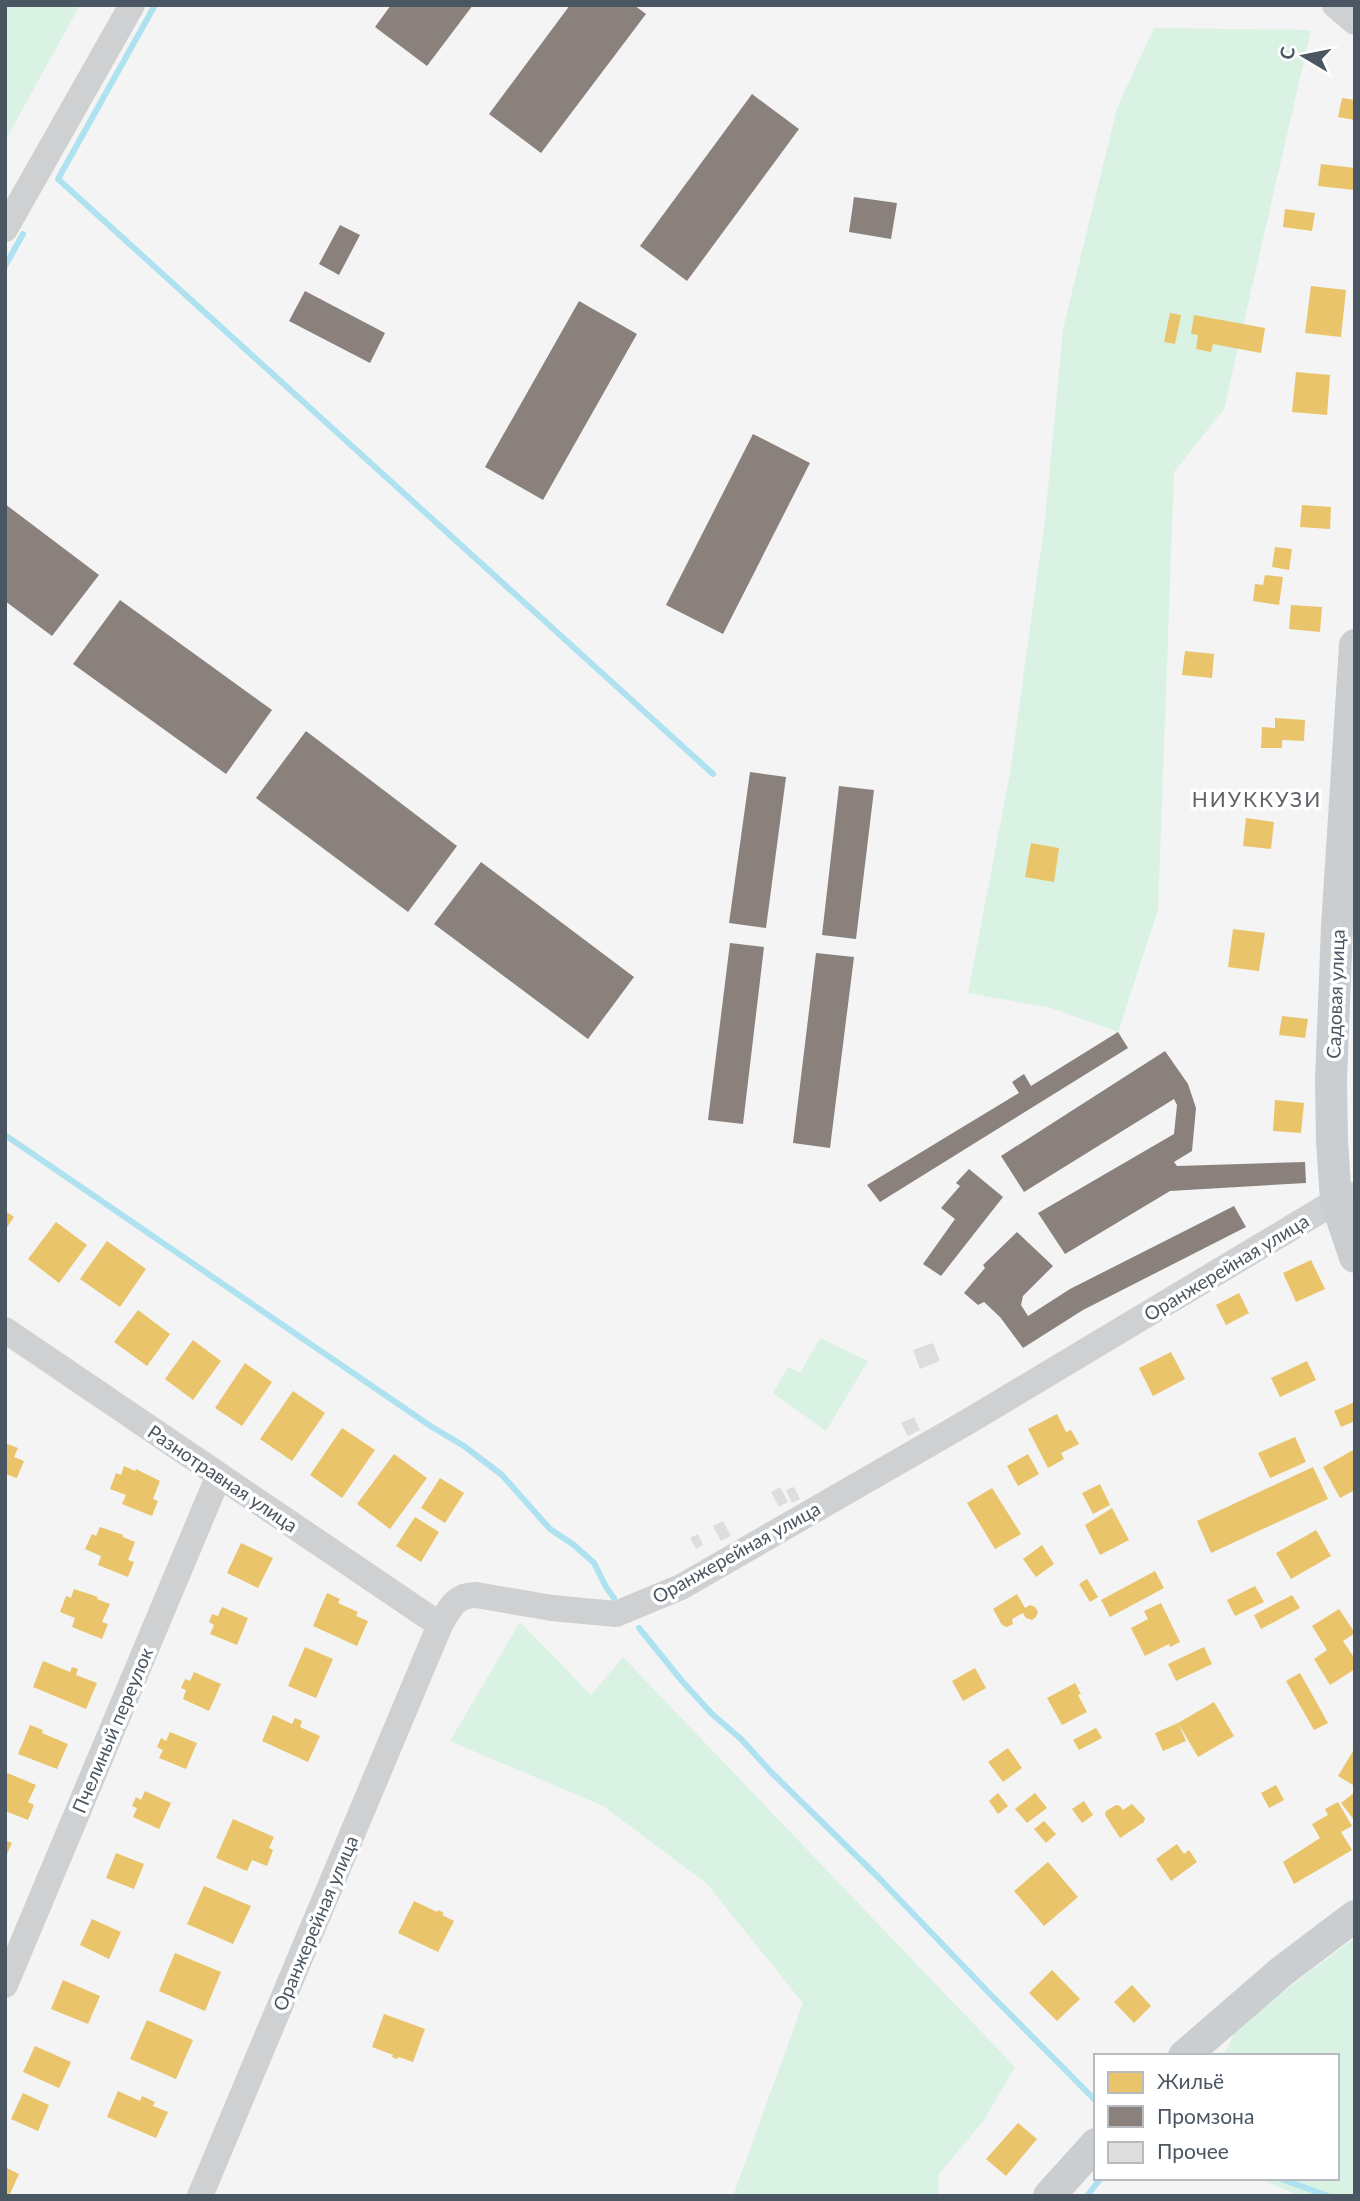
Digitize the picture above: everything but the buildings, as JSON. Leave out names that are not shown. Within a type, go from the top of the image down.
[{"type":"main road","name":"Садовая улица","points":[[1355,645],[1338,914],[1331,1079],[1332,1141],[1355,1257]]},
{"type":"main road","points":[[1186,2054],[1281,1972],[1355,1916]]},
{"type":"main road","points":[[1049,2196],[1094,2146]]},
{"type":"street","points":[[5,229],[132,5]]},
{"type":"street","points":[[1335,5],[1355,22]]},
{"type":"street","name":"Оранжерейная улица","points":[[200,2196],[440,1625],[452,1603],[464,1595],[476,1595],[552,1608],[616,1614],[681,1587],[969,1422],[1345,1198]]},
{"type":"street","name":"Разнотравная улица","points":[[5,1330],[440,1625]]},
{"type":"street","name":"Пчелиный переулок","points":[[5,1985],[219,1475]]},
{"type":"green space","points":[[5,5],[80,5],[5,141]]},
{"type":"green space","points":[[1154,28],[1311,30],[1224,409],[1174,472],[1158,910],[1118,1032],[1051,1008],[968,993],[1010,773],[1045,520],[1063,329],[1117,108]]},
{"type":"green space","points":[[820,1338],[868,1361],[826,1431],[773,1393],[788,1367],[800,1373]]},
{"type":"green space","points":[[520,1622],[591,1695],[623,1657],[1015,2067],[984,2120],[939,2174],[938,2196],[733,2196],[803,2003],[707,1884],[603,1806],[450,1741]]},
{"type":"green space","points":[[1355,1938],[1355,2196],[1300,2196],[1263,2180],[1339,2180],[1339,2054],[1223,2054],[1229,2046],[1236,2027]]},
{"type":"waterway","points":[[155,5],[58,179],[713,774]]},
{"type":"waterway","points":[[5,266],[23,234]]},
{"type":"waterway","points":[[5,1135],[432,1427],[464,1446],[502,1475],[550,1529],[594,1563],[614,1598]]},
{"type":"waterway","points":[[639,1628],[712,1714],[741,1739],[879,1878],[1094,2099]]},
{"type":"waterway","points":[[1087,2196],[1099,2180]]},
{"type":"waterway","points":[[1284,2180],[1328,2196]]},
{"type":"district","name":"НИУККУЗИ","points":[[1257,798]]}]
